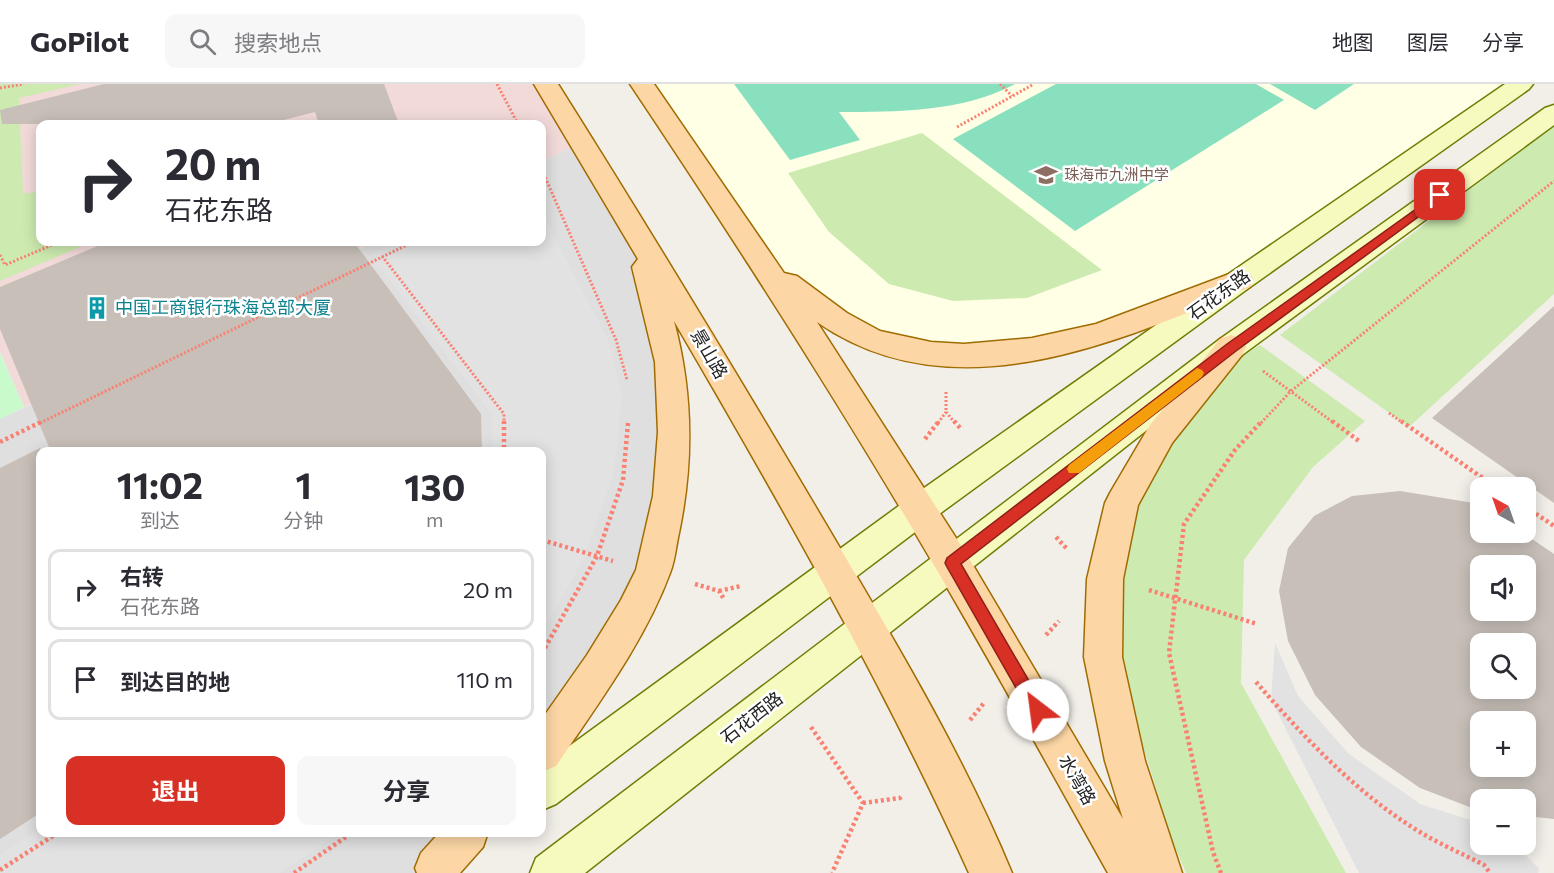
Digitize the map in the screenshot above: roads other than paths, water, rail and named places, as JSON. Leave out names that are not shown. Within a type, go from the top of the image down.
[{"type":"main road","name":"景山路","points":[[546,84],[636,227],[868,628]]},
{"type":"main road","points":[[642,84],[766,266],[952,563],[1231,347],[1554,113]]},
{"type":"main road","name":"石花东路","points":[[919,510],[1240,280],[1521,84]]},
{"type":"main road","points":[[546,746],[600,668],[634,612],[653,572],[670,496],[674,432],[670,362],[636,227]]},
{"type":"main road","points":[[766,266],[818,309],[870,339],[917,351],[945,355],[978,355],[1045,348],[1124,327],[1240,280]]},
{"type":"main road","points":[[1161,873],[1125,761],[1103,657],[1105,579],[1122,503],[1161,434],[1231,347]]},
{"type":"main road","points":[[546,786],[919,510]]},
{"type":"main road","name":"石花西路","points":[[551,873],[952,563]]},
{"type":"main road","name":"水湾路","points":[[952,563],[1131,873]]},
{"type":"main road","points":[[868,628],[937,758],[991,873]]},
{"type":"main road","points":[[432,871],[463,837]]},
{"type":"main road","points":[[432,871],[477,837]]},
{"type":"place","name":"珠海市九洲中学","points":[[1046,175]]},
{"type":"place","name":"中国工商银行珠海总部大厦","points":[[97,308]]}]
